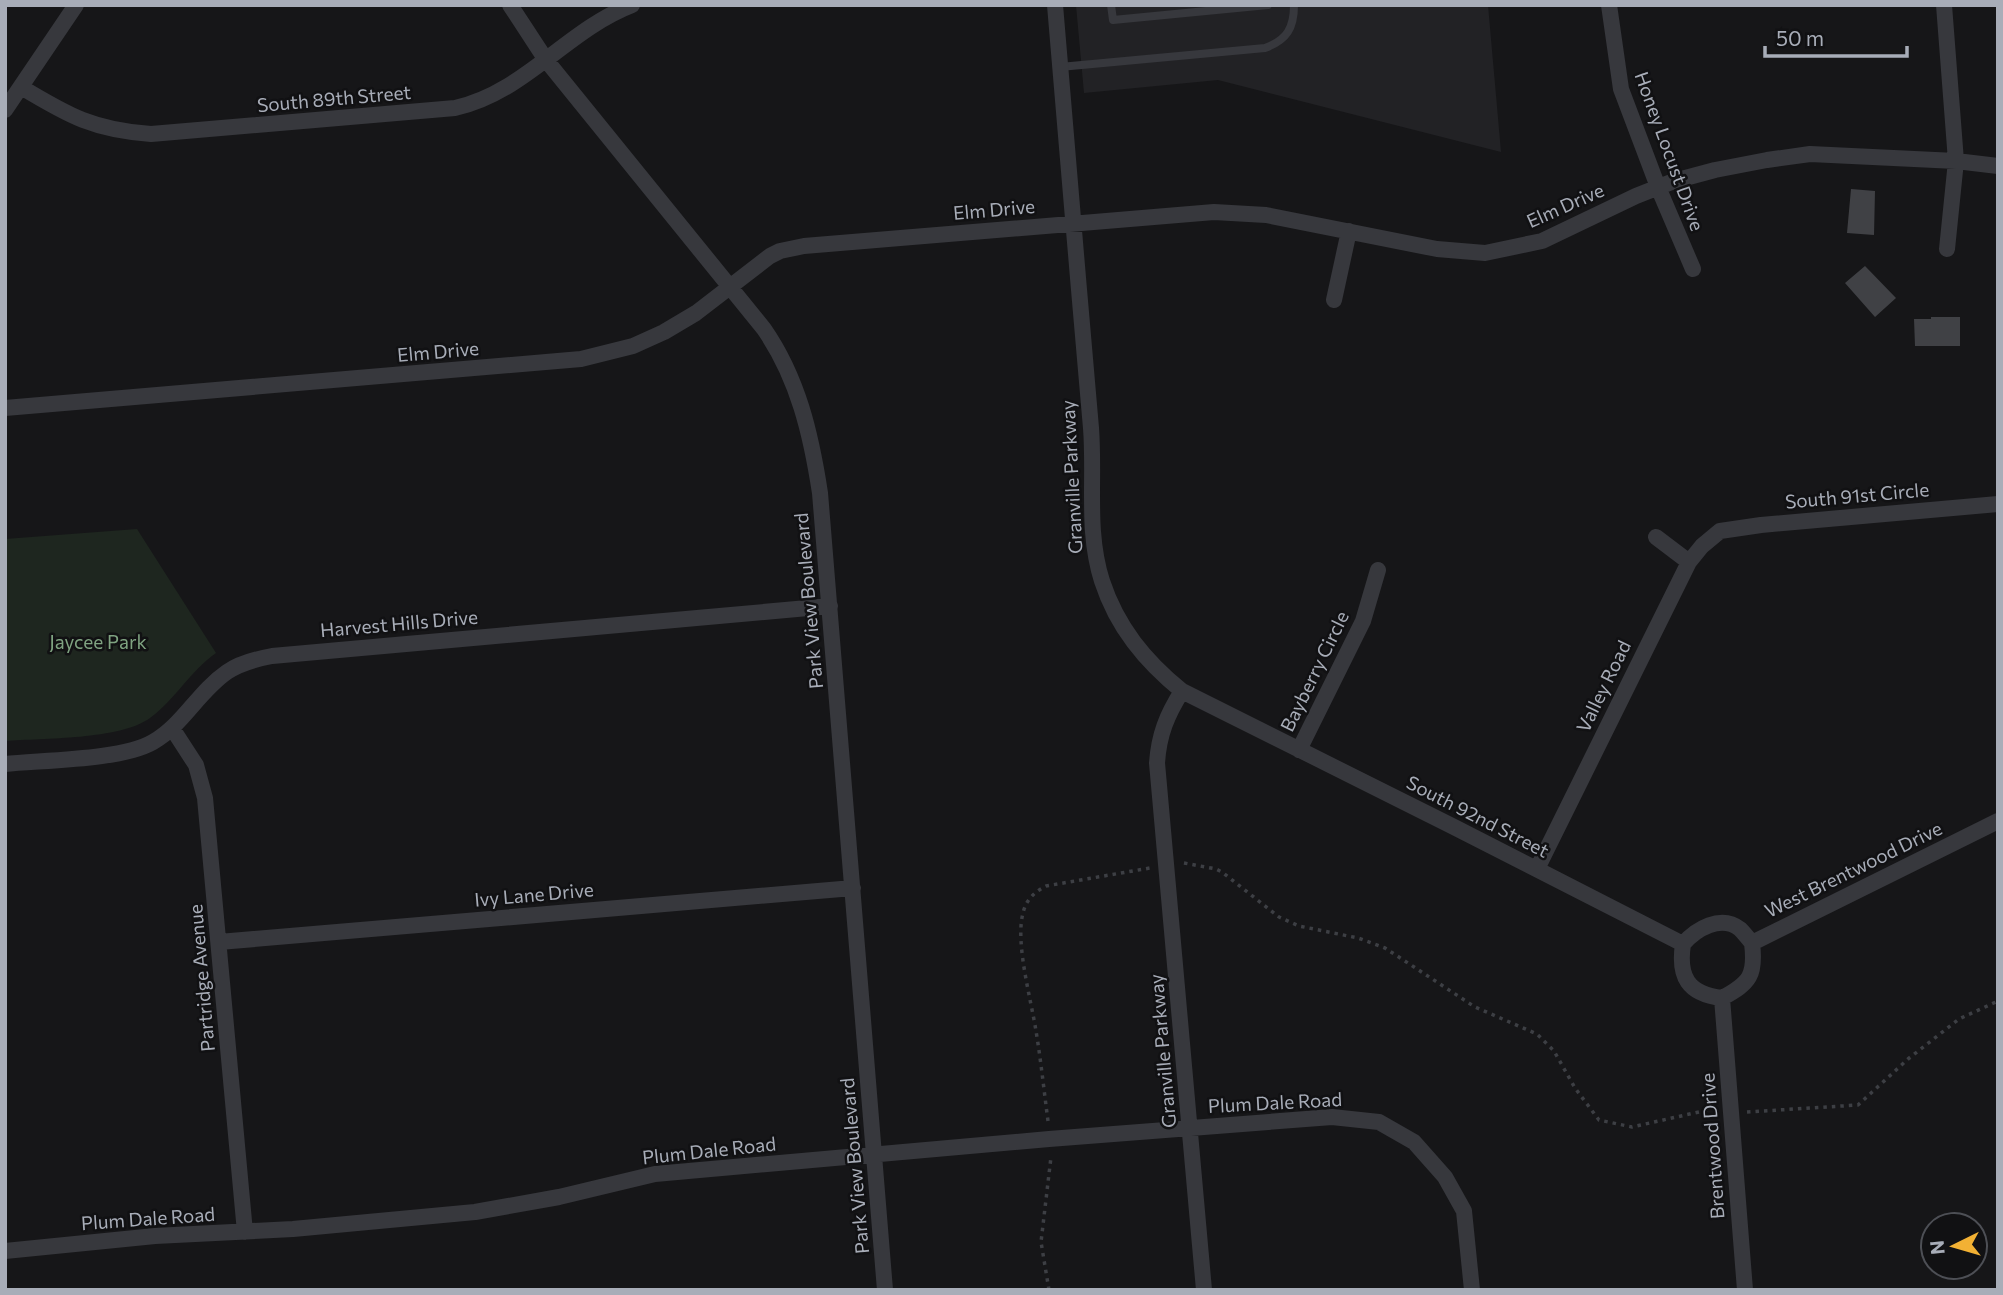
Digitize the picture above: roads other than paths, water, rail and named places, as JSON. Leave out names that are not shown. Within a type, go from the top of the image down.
[{"type":"street","points":[[5,110],[76,5]]},
{"type":"street","name":"Park View Boulevard","points":[[510,5],[546,60],[730,285],[772,341],[800,400],[820,493],[885,1290]]},
{"type":"street","name":"South 89th Street","points":[[21,87],[68,115],[95,126],[120,132],[160,134],[455,108],[499,92],[601,19],[632,5]]},
{"type":"street","name":"Granville Parkway","points":[[1055,5],[1091,433],[1092,527],[1098,568],[1112,607],[1132,641],[1150,664],[1182,691],[1165,720],[1157,763],[1205,1290]]},
{"type":"street","name":"Honey Locust Drive","points":[[1609,5],[1621,89],[1693,269]]},
{"type":"street","points":[[1944,5],[1956,161],[1947,249]]},
{"type":"street","name":"Elm Drive","points":[[5,408],[581,359],[648,340],[696,313],[769,256],[792,248],[1214,212],[1266,215],[1445,251],[1472,253],[1524,246],[1557,235],[1658,187],[1715,170],[1810,154],[1956,161],[1998,166]]},
{"type":"street","points":[[1334,300],[1349,231]]},
{"type":"street","name":"South 91st Circle","points":[[1720,531],[1998,504]]},
{"type":"street","name":"Valley Road","points":[[1537,869],[1689,562],[1702,546],[1720,531]]},
{"type":"street","points":[[1656,537],[1689,562]]},
{"type":"street","name":"Bayberry Circle","points":[[1298,750],[1363,621],[1378,570]]},
{"type":"street","name":"Harvest Hills Drive","points":[[5,764],[125,753],[143,747],[172,728],[228,671],[250,661],[272,656],[830,606]]},
{"type":"street","name":"South 92nd Street","points":[[1182,691],[1683,944]]},
{"type":"street","name":"Partridge Avenue","points":[[172,728],[196,765],[203,787],[245,1232]]},
{"type":"street","name":"West Brentwood Drive","points":[[1722,998],[1743,986],[1754,964],[1752,943],[1998,821]]},
{"type":"street","name":"Ivy Lane Drive","points":[[219,942],[853,888]]},
{"type":"street","points":[[1722,998],[1697,992],[1682,975],[1683,944],[1704,926],[1720,923],[1738,928],[1752,943]]},
{"type":"street","name":"Brentwood Drive","points":[[1722,998],[1745,1290]]},
{"type":"street","name":"Plum Dale Road","points":[[5,1251],[475,1212],[655,1174],[1332,1117],[1379,1122],[1414,1142],[1445,1177],[1464,1211],[1472,1290]]},
{"type":"lane","points":[[1111,5],[1113,20],[1268,5]]},
{"type":"lane","points":[[1060,67],[1265,48],[1281,41],[1287,35],[1292,27],[1294,5]]},
{"type":"park label","name":"Jaycee Park","points":[[98,641]]}]
